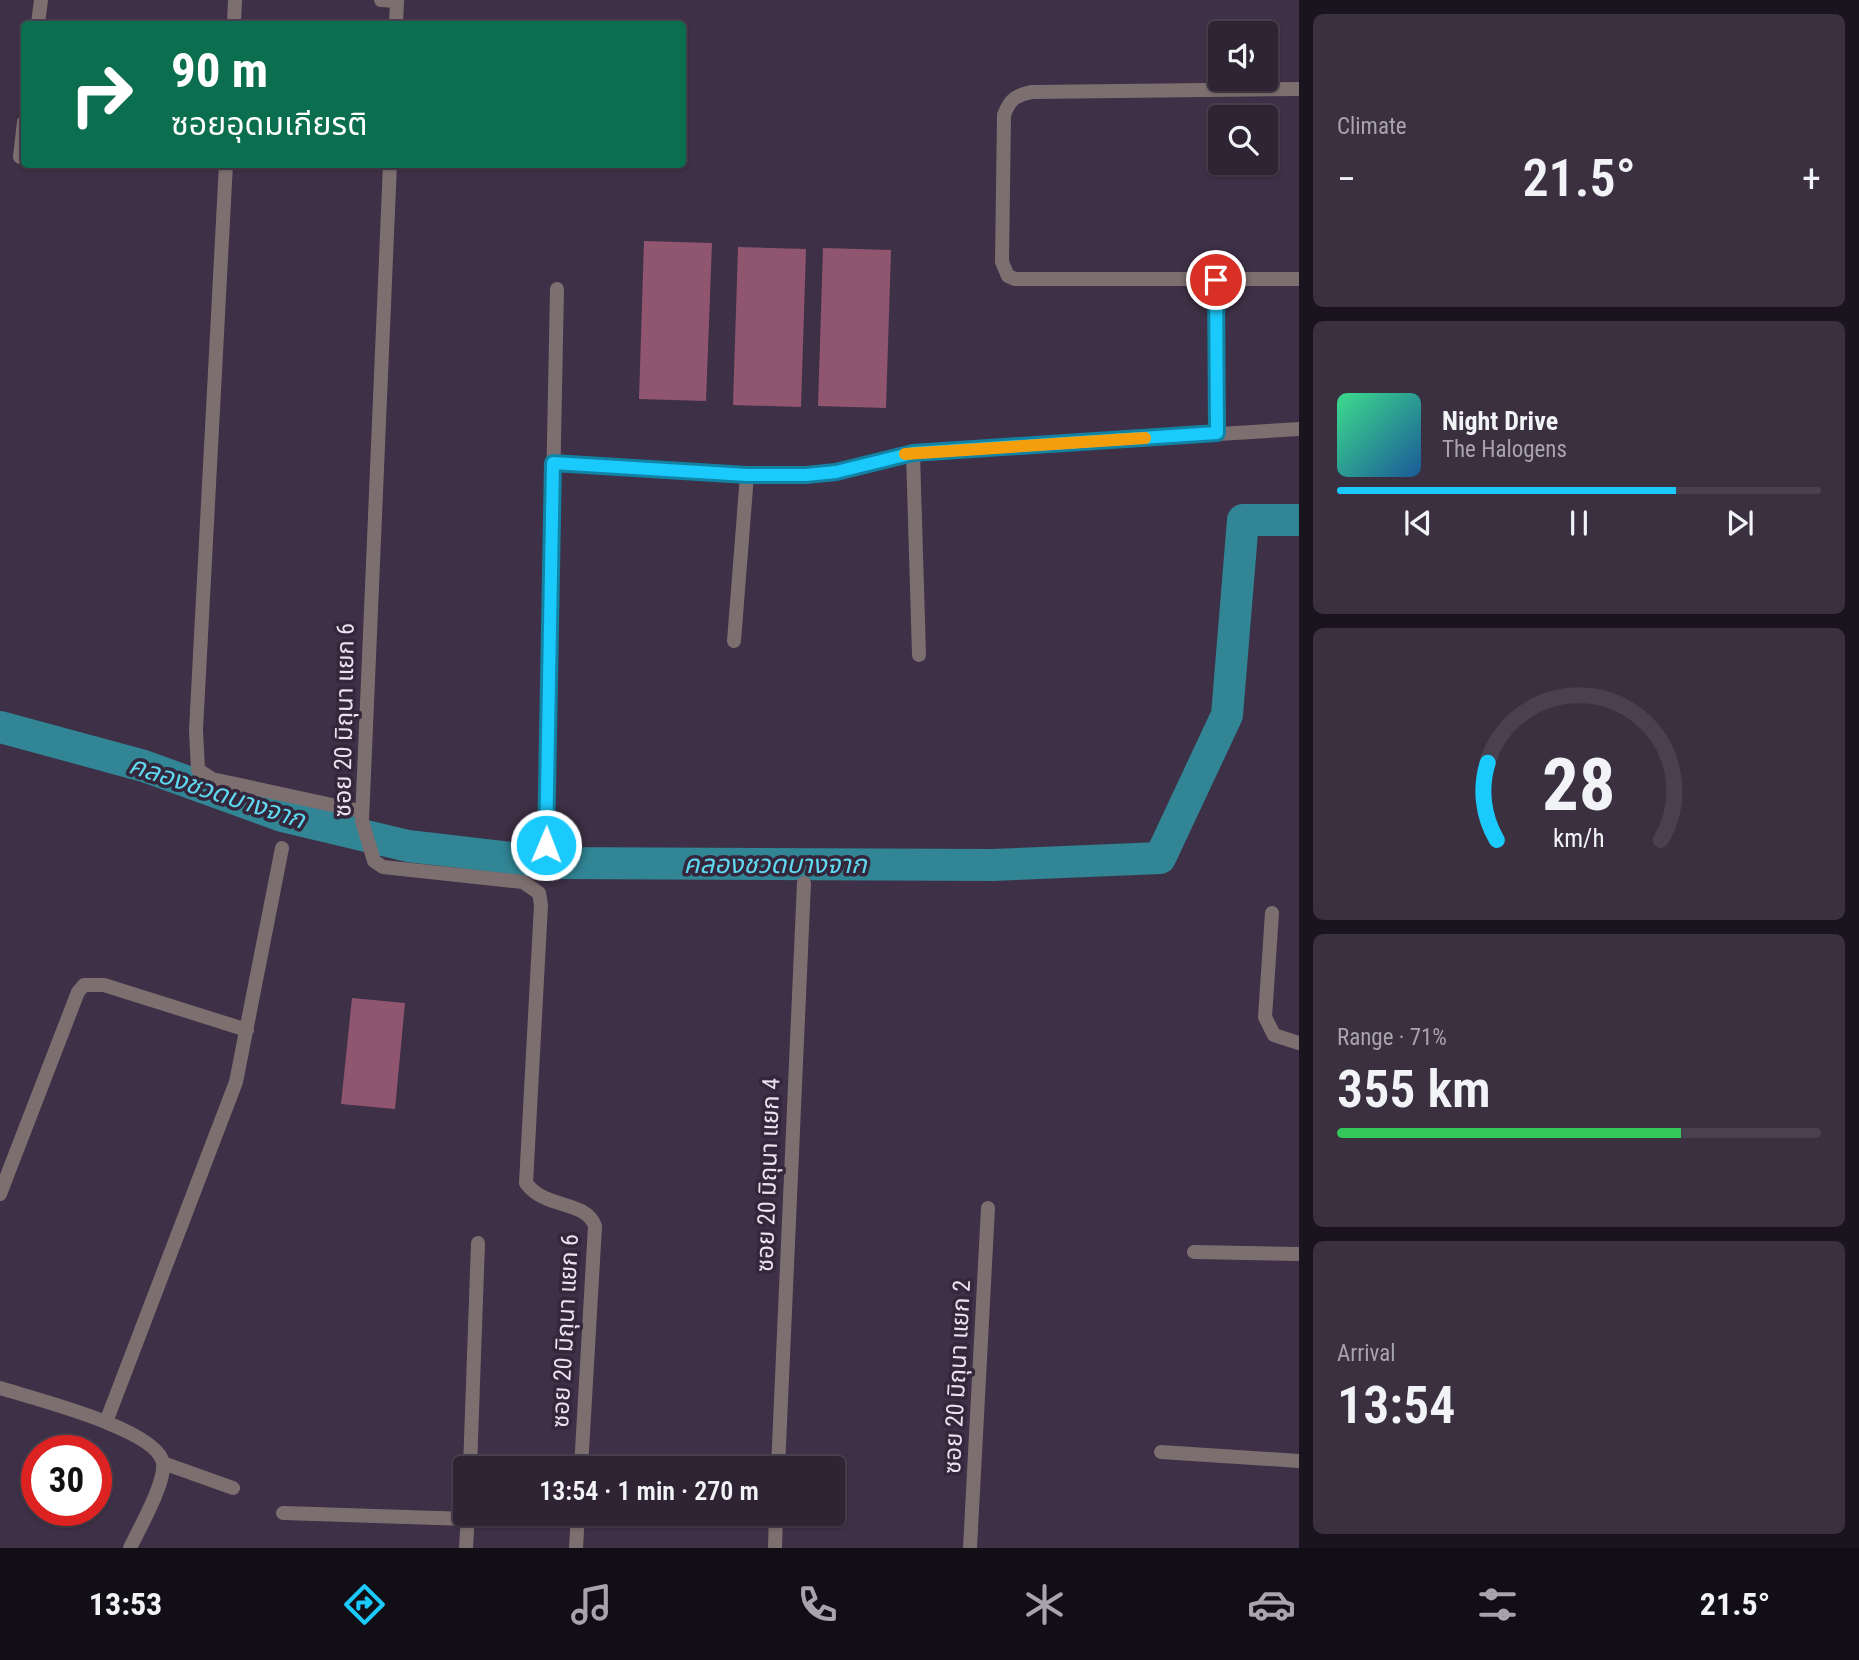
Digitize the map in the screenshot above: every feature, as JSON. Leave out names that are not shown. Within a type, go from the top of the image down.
[{"type":"street","points":[[38,21],[41,0]]},
{"type":"street","points":[[234,21],[235,0]]},
{"type":"street","points":[[381,0],[397,1],[396,21]]},
{"type":"street","points":[[1299,89],[1018,94],[1009,101],[1004,115],[1002,262],[1008,276],[1015,279],[1299,279]]},
{"type":"street","points":[[20,157],[21,148]]},
{"type":"street","points":[[226,168],[195,730],[198,770],[212,779],[361,816]]},
{"type":"street","name":"ซอย 20 มิถุนา แยก 6","points":[[390,168],[361,816],[374,861],[397,871],[523,882],[539,893],[541,905],[526,1183],[533,1194],[592,1217],[595,1226],[582,1456]]},
{"type":"street","points":[[1216,280],[1217,433]]},
{"type":"street","points":[[546,845],[557,289]]},
{"type":"street","points":[[553,463],[747,475],[836,472],[913,453],[1299,429]]},
{"type":"street","points":[[913,453],[919,655]]},
{"type":"street","points":[[734,641],[747,475]]},
{"type":"street","points":[[106,1422],[236,1082],[282,848]]},
{"type":"street","name":"ซอย 20 มิถุนา แยก 4","points":[[779,1456],[804,883]]},
{"type":"street","points":[[1272,913],[1265,1017],[1274,1035],[1299,1043]]},
{"type":"street","points":[[0,1194],[78,992],[84,985],[104,985],[247,1030]]},
{"type":"street","name":"ซอย 20 มิถุนา แยก 2","points":[[970,1548],[988,1208]]},
{"type":"street","points":[[470,1456],[478,1243]]},
{"type":"street","points":[[1194,1252],[1299,1254]]},
{"type":"street","points":[[0,1388],[106,1422],[155,1446],[163,1463],[160,1480],[130,1548]]},
{"type":"street","points":[[1161,1452],[1299,1461]]},
{"type":"street","points":[[163,1463],[233,1488]]},
{"type":"street","points":[[283,1513],[453,1516]]},
{"type":"street","points":[[466,1548],[467,1526]]},
{"type":"street","points":[[576,1548],[577,1526]]},
{"type":"street","points":[[775,1548],[776,1526]]},
{"type":"building","points":[[644,241],[712,243],[706,401],[639,399]]},
{"type":"building","points":[[738,247],[806,249],[801,407],[733,405]]},
{"type":"building","points":[[823,248],[891,250],[886,408],[818,406]]},
{"type":"building","points":[[352,998],[405,1003],[395,1109],[341,1104]]},
{"type":"waterway","name":"คลองชวดบางจาก","points":[[0,727],[144,766],[282,816],[408,846],[555,863],[992,865],[1160,858],[1227,715],[1243,520],[1299,520]]},
{"type":"slow traffic","points":[[905,454],[1145,438]]},
{"type":"route","points":[[546,845],[553,463],[747,475],[806,475],[836,472],[859,464],[913,453],[1217,433],[1216,280]]}]
